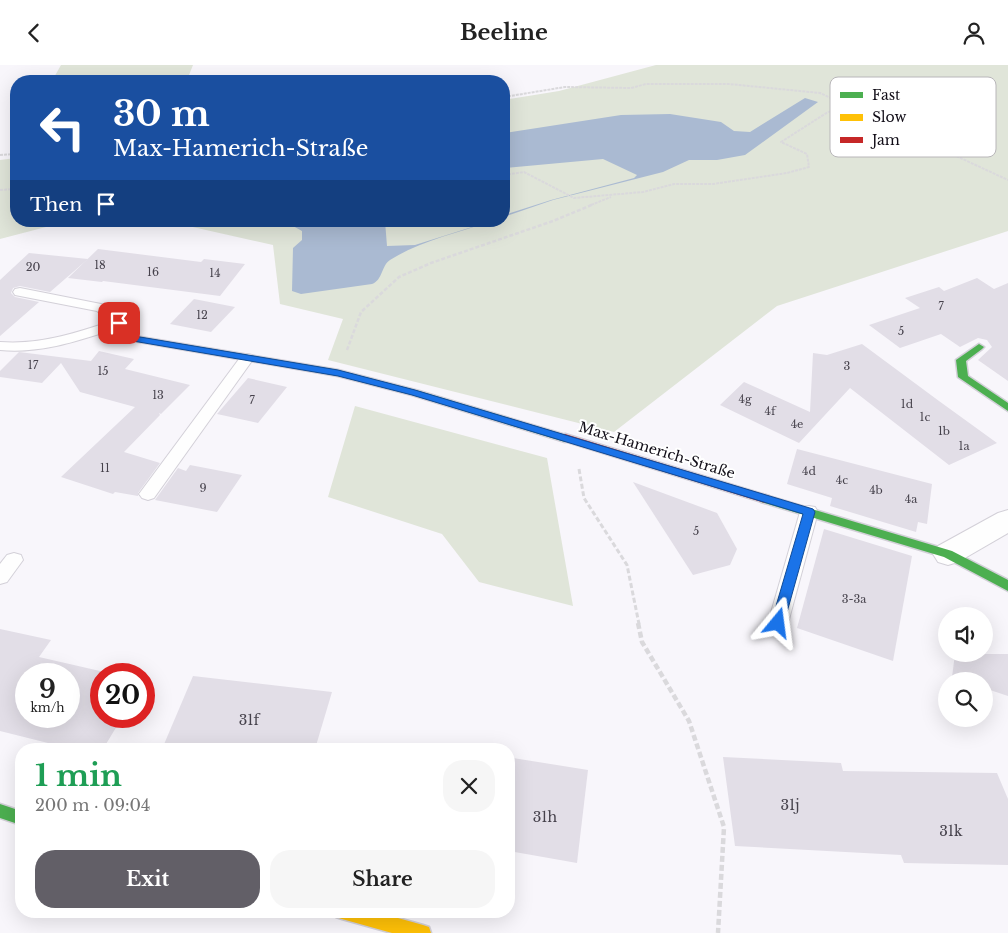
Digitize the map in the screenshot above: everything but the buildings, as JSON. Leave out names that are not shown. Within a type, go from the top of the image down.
[{"type":"street","name":"Max-Hamerich-Straße","points":[[119,323],[131,338],[338,373],[415,393],[948,555],[1008,587]]},
{"type":"street","points":[[979,347],[961,360],[963,377],[1008,408]]},
{"type":"street","points":[[948,555],[1008,520]]},
{"type":"street","points":[[0,811],[15,816]]},
{"type":"street","points":[[367,918],[422,933]]},
{"type":"lane","points":[[20,293],[101,309],[119,323]]},
{"type":"lane","points":[[0,345],[19,348],[45,347],[119,323]]},
{"type":"lane","points":[[148,494],[247,357]]},
{"type":"lane","points":[[778,623],[809,512]]},
{"type":"lane","points":[[0,577],[14,560]]},
{"type":"path","points":[[510,96],[565,87],[598,89],[630,88],[646,84],[729,84],[820,93],[830,98]]},
{"type":"path","points":[[510,174],[524,172],[574,198],[643,192],[674,184],[713,184],[787,173],[809,167],[807,154],[781,141],[830,112]]},
{"type":"path","points":[[958,157],[1008,180]]},
{"type":"path","points":[[338,373],[361,313],[399,277],[431,263],[553,221],[614,195]]},
{"type":"path","points":[[569,439],[577,458],[584,498],[627,565],[642,642],[689,721],[724,827],[718,933]]},
{"type":"shaded area","points":[[61,65],[193,65],[189,75],[55,75]]},
{"type":"shaded area","points":[[656,65],[1008,65],[1008,231],[777,306],[614,432],[328,360],[343,319],[280,304],[273,245],[193,227],[510,227],[510,99],[559,91]]},
{"type":"shaded area","points":[[10,159],[10,227],[46,227],[0,239],[0,160]]},
{"type":"shaded area","points":[[355,406],[547,458],[573,606],[479,582],[442,534],[328,497]]},
{"type":"water","points":[[805,98],[818,102],[745,155],[717,160],[689,160],[663,172],[553,200],[510,215],[510,213],[551,200],[634,178],[637,175],[603,159],[510,167],[510,132],[621,115],[670,114],[721,122],[734,131],[750,132]]},
{"type":"water","points":[[295,227],[385,227],[387,246],[415,245],[472,227],[426,242],[402,253],[387,263],[376,282],[372,284],[301,294],[292,291],[293,248],[302,240],[302,231]]},
{"type":"traffic: fast","points":[[119,323],[131,338],[338,373],[415,393],[565,438]]},
{"type":"traffic: fast","points":[[979,347],[961,360],[963,377],[1008,408]]},
{"type":"traffic: fast","points":[[765,499],[948,554],[1008,586]]},
{"type":"traffic: fast","points":[[0,811],[15,816]]},
{"type":"traffic: slow","points":[[368,918],[423,933]]},
{"type":"traffic: jam","points":[[565,438],[765,499]]},
{"type":"route","points":[[119,323],[131,338],[338,373],[415,393],[809,512],[778,623]]}]
